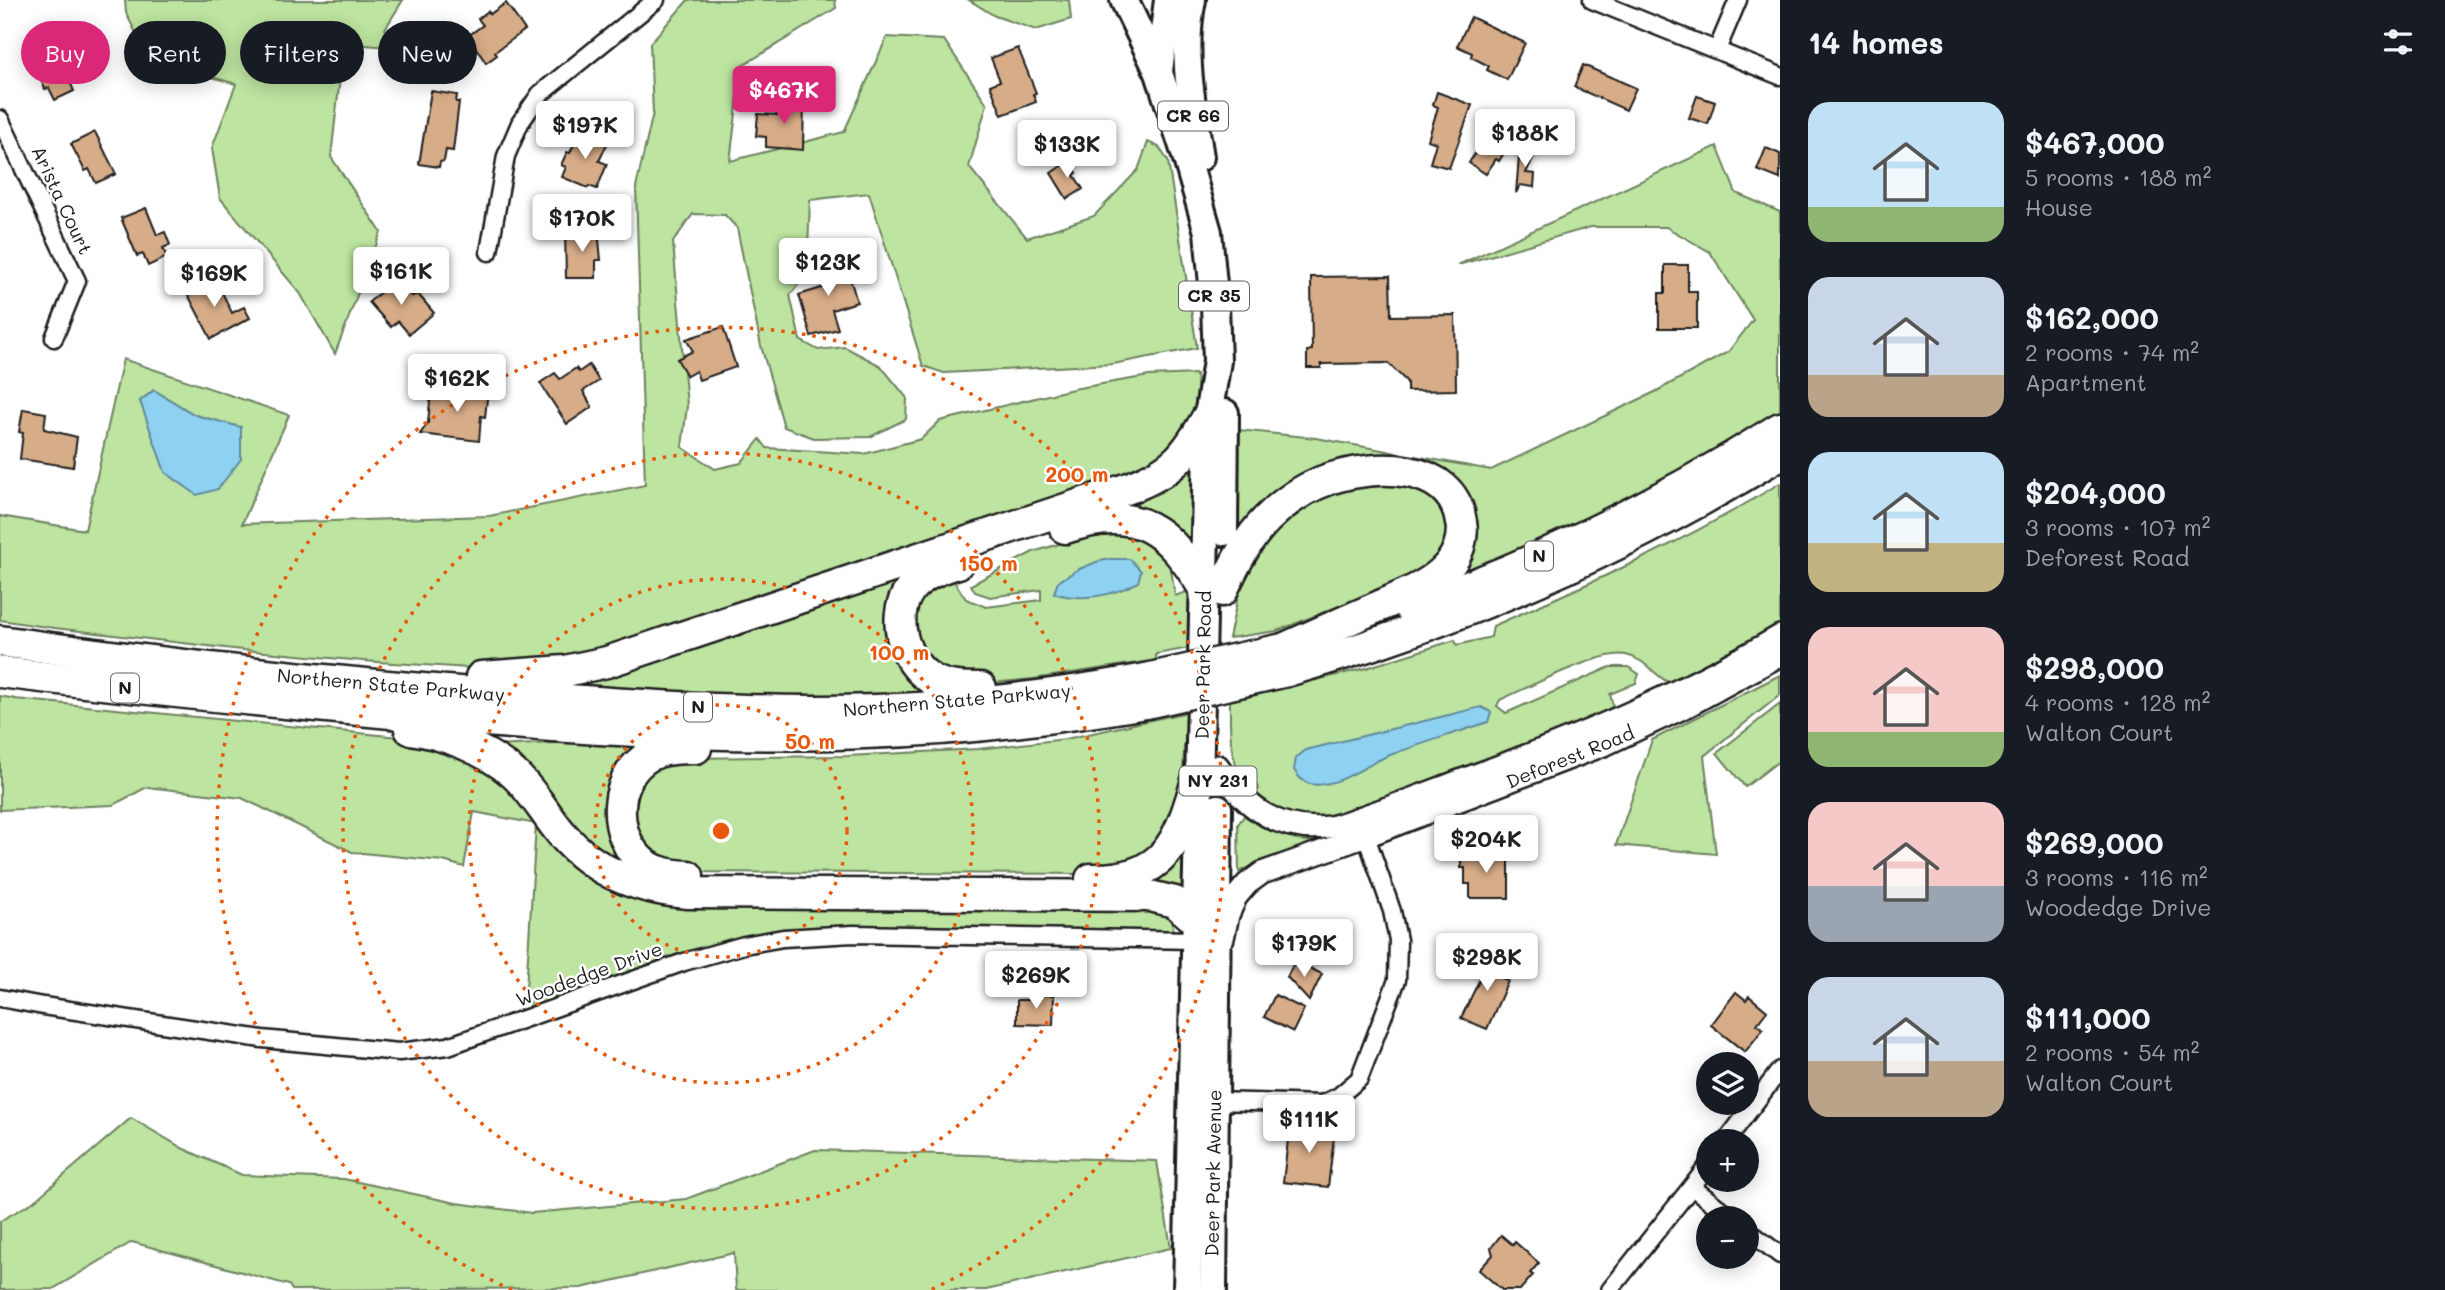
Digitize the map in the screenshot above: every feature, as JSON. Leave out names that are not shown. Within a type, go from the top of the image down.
[{"type":"highway","points":[[295,677],[516,676],[565,671],[607,662],[1145,482],[1176,464],[1193,444],[1208,416]]},
{"type":"highway","name":"Northern State Parkway","points":[[1285,660],[1557,548],[1679,487],[1780,428]]},
{"type":"highway","name":"Northern State Parkway","points":[[0,672],[251,701],[618,730],[736,734],[863,733],[1032,720],[1146,691],[1410,633],[1514,592],[1628,539],[1780,457]]},
{"type":"highway","points":[[1101,687],[965,688],[933,681],[917,667],[902,636],[901,614],[908,594],[925,576],[950,565],[1086,522],[1115,519],[1141,524],[1167,539],[1213,590],[1255,532],[1280,507],[1312,486],[1350,474],[1386,470],[1420,474],[1443,486],[1456,504],[1462,525],[1460,544],[1450,565],[1442,573],[1413,590],[1285,660]]},
{"type":"highway","name":"Northern State Parkway","points":[[0,641],[295,677],[539,698],[693,707],[876,710],[1008,700],[1101,687],[1146,691]]},
{"type":"highway","points":[[251,701],[371,726],[427,732],[471,747],[495,760],[514,775],[534,796],[564,837],[583,855],[619,878],[645,887],[673,892],[705,893],[1150,896],[1175,902],[1196,930]]},
{"type":"highway","points":[[863,733],[755,748],[659,751],[642,762],[624,787],[619,814],[626,839],[646,865],[677,876],[1117,879],[1142,872],[1163,857],[1183,826],[1210,767]]},
{"type":"main road","name":"Deer Park Road","points":[[1124,0],[1159,73],[1187,159],[1208,232],[1215,305],[1216,370],[1208,416],[1213,590],[1210,767],[1215,972],[1214,1056]]},
{"type":"main road","name":"CR 66","points":[[1159,73],[1168,0]]},
{"type":"main road","name":"CR 66","points":[[1192,0],[1188,70],[1208,232]]},
{"type":"main road","name":"Deer Park Road","points":[[1213,590],[1226,416],[1216,370]]},
{"type":"main road","name":"Deer Park Road","points":[[1191,1129],[1196,930],[1210,767]]},
{"type":"main road","name":"Deer Park Avenue","points":[[1213,1290],[1214,1056]]},
{"type":"main road","name":"Deer Park Avenue","points":[[1187,1290],[1191,1129]]},
{"type":"street","points":[[489,252],[506,156],[520,123],[540,94],[656,0]]},
{"type":"street","points":[[1592,0],[1780,76]]},
{"type":"street","points":[[1717,50],[1738,0]]},
{"type":"street","name":"Arista Court","points":[[0,119],[77,281],[54,338]]},
{"type":"street","name":"Deforest Road","points":[[1210,767],[1244,801],[1264,814],[1294,826],[1335,826],[1603,726],[1780,636]]},
{"type":"street","name":"Deforest Road","points":[[1215,972],[1228,915],[1236,898],[1247,884],[1271,869],[1366,836],[1606,744],[1687,706],[1780,655]]},
{"type":"street","points":[[1213,1101],[1322,1104],[1339,1096],[1359,1079],[1396,980],[1398,940],[1392,911],[1366,836]]},
{"type":"street","name":"Woodedge Drive","points":[[0,998],[262,1039],[399,1052],[448,1046],[684,962],[744,945],[783,938],[853,934],[1196,930]]},
{"type":"street","points":[[1736,1129],[1780,1070]]},
{"type":"street","points":[[1610,1290],[1696,1182]]},
{"type":"street","points":[[1692,1187],[1717,1206]]},
{"type":"street","points":[[1759,1239],[1780,1255]]},
{"type":"green space","points":[[125,0],[403,0],[390,21],[378,21],[378,46],[364,45],[364,21],[240,21],[240,84],[339,84],[331,157],[381,232],[335,354],[300,293],[220,198],[212,148],[236,84],[226,81],[226,21],[130,21]]},
{"type":"green space","points":[[688,0],[835,0],[836,8],[742,66],[730,161],[844,132],[887,37],[944,40],[987,104],[969,167],[1027,238],[1094,216],[1138,170],[1148,142],[1159,147],[1168,161],[1197,348],[1113,364],[944,373],[923,366],[869,193],[810,200],[807,274],[790,295],[800,340],[818,350],[845,347],[881,366],[907,398],[906,419],[870,437],[814,438],[784,427],[761,346],[737,228],[725,215],[693,214],[673,242],[687,406],[682,447],[715,469],[741,463],[760,439],[767,448],[864,454],[921,439],[940,421],[1073,389],[1149,376],[1196,374],[1198,404],[1188,434],[1163,466],[555,664],[469,668],[363,661],[242,650],[0,620],[0,516],[85,530],[123,359],[289,415],[242,524],[489,516],[645,485],[636,187],[653,113],[650,43]],"holes":[[[154,390],[195,415],[241,428],[148,419],[140,401]]]},
{"type":"green space","points":[[969,0],[1069,0],[1071,19],[1036,30],[995,16]]},
{"type":"green space","points":[[1717,146],[1736,193],[1780,212],[1780,419],[1729,451],[1463,579],[1458,574],[1474,524],[1401,464],[1243,530],[1237,530],[1239,430],[1316,438],[1491,470],[1655,392],[1728,352],[1753,320],[1710,252],[1666,227],[1591,227],[1458,265]]},
{"type":"green space","points":[[1190,470],[1195,472],[1195,548],[1120,512],[1120,503],[1170,484]]},
{"type":"green space","points":[[1780,483],[1780,623],[1671,684],[1639,660],[1626,655],[1599,658],[1582,664],[1500,700],[1497,706],[1506,713],[1610,667],[1628,667],[1639,674],[1636,683],[1610,694],[1613,706],[1599,716],[1329,818],[1297,816],[1280,811],[1255,792],[1259,789],[1253,780],[1247,785],[1241,775],[1231,745],[1230,701],[1366,668],[1455,640],[1457,645],[1491,637],[1493,626],[1675,542]]},
{"type":"green space","points":[[1403,485],[1427,493],[1442,502],[1453,528],[1455,542],[1423,577],[1416,571],[1391,585],[1277,631],[1229,638],[1243,573],[1267,538],[1306,506],[1350,488]]},
{"type":"green space","points":[[1098,532],[1132,532],[1155,546],[1170,562],[1175,596],[1192,590],[1195,647],[1156,654],[1156,660],[1033,679],[979,684],[942,674],[920,656],[911,624],[922,596],[938,584],[952,578],[966,599],[986,607],[1041,600],[1041,590],[990,597],[975,592],[971,585],[1033,552]]},
{"type":"green space","points":[[907,576],[921,686],[917,696],[860,700],[561,689],[562,681],[670,656],[810,611]]},
{"type":"green space","points":[[1780,675],[1780,695],[1704,756],[1716,854],[1616,845],[1652,740]]},
{"type":"green space","points":[[0,696],[399,737],[441,747],[487,769],[608,884],[1163,909],[1171,918],[1173,928],[1171,932],[853,928],[770,932],[699,948],[527,1012],[531,998],[526,989],[536,824],[474,812],[464,867],[443,861],[352,852],[242,798],[147,787],[113,805],[0,810]]},
{"type":"green space","points":[[1780,704],[1780,760],[1745,787],[1717,753]]},
{"type":"green space","points":[[1192,711],[1184,747],[1182,810],[1152,858],[1090,874],[678,872],[648,857],[635,835],[632,803],[647,773],[679,758],[848,756],[978,749],[1066,739]]},
{"type":"green space","points":[[575,742],[648,745],[629,766],[627,858],[619,873],[497,746]]},
{"type":"green space","points":[[1244,816],[1281,834],[1320,843],[1274,857],[1239,872],[1238,824]]},
{"type":"green space","points":[[1186,849],[1185,890],[1147,883]]},
{"type":"green space","points":[[131,1118],[184,1149],[242,1175],[344,1179],[456,1203],[532,1213],[686,1199],[815,1150],[1157,1161],[1171,1248],[986,1290],[736,1290],[734,1253],[581,1288],[292,1290],[289,1285],[132,1242],[53,1289],[0,1290],[0,1221],[33,1202]]},
{"type":"water","points":[[154,390],[195,415],[241,427],[241,459],[218,489],[197,495],[165,472],[140,401]]},
{"type":"water","points":[[1104,559],[1130,559],[1141,571],[1138,582],[1097,596],[1075,597],[1054,593],[1058,582],[1077,570]]},
{"type":"water","points":[[1481,707],[1491,712],[1488,722],[1390,755],[1331,783],[1310,784],[1302,780],[1294,770],[1296,758],[1306,750]]},
{"type":"building","points":[[506,3],[525,30],[495,52],[497,55],[486,63],[477,50],[477,29],[483,25],[478,19],[488,11],[490,14]]},
{"type":"building","points":[[1471,17],[1525,43],[1507,80],[1487,70],[1489,66],[1457,46]]},
{"type":"building","points":[[1018,48],[1036,93],[1033,94],[1036,102],[1002,115],[990,85],[1000,81],[991,58]]},
{"type":"building","points":[[1583,65],[1636,88],[1626,110],[1574,87]]},
{"type":"building","points":[[43,84],[71,84],[74,91],[55,100],[49,88],[45,89]]},
{"type":"building","points":[[431,91],[457,95],[456,102],[459,102],[453,151],[446,150],[444,161],[440,162],[439,167],[419,164]]},
{"type":"building","points":[[1437,92],[1472,105],[1449,168],[1430,163],[1436,143],[1428,140],[1438,107],[1433,105]]},
{"type":"building","points":[[1697,96],[1715,102],[1708,124],[1689,118]]},
{"type":"building","points":[[780,99],[804,100],[803,150],[766,147],[766,137],[756,136],[758,114],[779,115]]},
{"type":"building","points":[[1491,127],[1512,140],[1499,161],[1496,159],[1486,174],[1469,163]]},
{"type":"building","points":[[580,130],[608,142],[599,161],[607,164],[597,189],[562,177],[566,167],[561,165],[567,152],[570,153]]},
{"type":"building","points":[[95,132],[116,174],[96,183],[89,169],[85,171],[71,144]]},
{"type":"building","points":[[1520,145],[1535,154],[1526,173],[1535,174],[1534,187],[1520,185],[1516,193]]},
{"type":"building","points":[[1766,148],[1780,154],[1780,179],[1757,170]]},
{"type":"building","points":[[1069,161],[1083,189],[1067,199],[1051,173]]},
{"type":"building","points":[[146,208],[157,235],[165,232],[170,245],[163,248],[167,257],[148,266],[143,254],[137,256],[121,218]]},
{"type":"building","points":[[598,230],[601,260],[596,260],[596,278],[566,278],[565,231]]},
{"type":"building","points":[[844,257],[857,302],[832,310],[838,329],[811,336],[799,295],[828,286],[824,263]]},
{"type":"building","points":[[1665,265],[1688,265],[1688,291],[1697,291],[1697,328],[1659,328],[1659,293],[1665,293]]},
{"type":"building","points":[[1390,276],[1391,316],[1455,315],[1456,390],[1407,391],[1407,382],[1388,363],[1321,364],[1321,368],[1307,368],[1307,351],[1312,350],[1311,277]]},
{"type":"building","points":[[203,278],[210,293],[220,288],[232,313],[244,307],[250,318],[211,339],[184,287]]},
{"type":"building","points":[[397,278],[412,296],[418,294],[434,313],[409,334],[398,321],[391,327],[369,302]]},
{"type":"building","points":[[723,327],[736,367],[699,380],[696,371],[687,376],[677,359],[693,351],[686,339]]},
{"type":"building","points":[[589,365],[599,381],[583,391],[592,407],[567,424],[540,383],[555,373],[560,379],[576,368],[579,372]]},
{"type":"building","points":[[470,388],[488,390],[485,417],[481,416],[479,441],[420,434],[428,423],[431,391],[449,392],[449,389],[470,392]]},
{"type":"building","points":[[23,409],[46,413],[44,429],[77,437],[73,467],[20,459],[23,433],[19,432]]},
{"type":"building","points":[[1461,852],[1491,852],[1491,859],[1509,859],[1509,898],[1470,898],[1470,884],[1465,884],[1465,868],[1461,868]]},
{"type":"building","points":[[1492,954],[1509,962],[1502,978],[1508,981],[1487,1029],[1461,1018]]},
{"type":"building","points":[[1295,961],[1322,974],[1309,1001],[1287,977]]},
{"type":"building","points":[[1736,992],[1746,1000],[1749,996],[1767,1011],[1757,1024],[1763,1029],[1745,1052],[1711,1025]]},
{"type":"building","points":[[1035,995],[1054,995],[1053,1025],[1017,1024],[1017,1000],[1034,1000]]},
{"type":"building","points":[[1275,995],[1304,1009],[1293,1032],[1264,1017]]},
{"type":"building","points":[[1290,1123],[1335,1129],[1328,1187],[1283,1182]]},
{"type":"building","points":[[1501,1235],[1513,1245],[1515,1242],[1539,1263],[1520,1290],[1502,1290],[1479,1270],[1493,1255],[1491,1248]]}]
